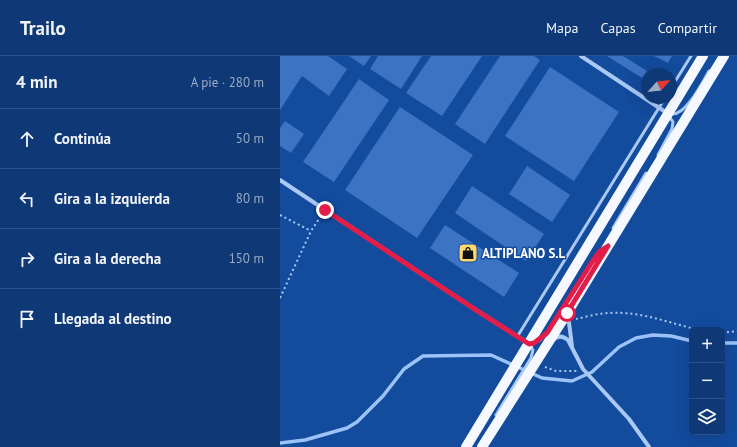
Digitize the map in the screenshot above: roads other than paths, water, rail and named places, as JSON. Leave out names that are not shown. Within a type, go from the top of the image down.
[{"type":"main road","points":[[466,447],[529,344],[663,111],[704,56]]},
{"type":"main road","points":[[482,447],[546,346],[568,317],[608,246],[724,56]]},
{"type":"street","points":[[581,56],[663,111]]},
{"type":"street","points":[[280,180],[529,344]]},
{"type":"street","points":[[568,317],[573,348]]},
{"type":"street","points":[[546,346],[555,338],[564,336],[573,348],[583,369],[629,419],[638,430],[648,447]]},
{"type":"lane","points":[[677,78],[691,56]]},
{"type":"lane","points":[[663,111],[675,115],[683,110],[710,69]]},
{"type":"lane","points":[[518,337],[663,111],[664,104]]},
{"type":"lane","points":[[657,156],[672,129],[673,122],[663,111]]},
{"type":"lane","points":[[492,422],[531,358],[534,350],[529,344],[534,343],[547,333],[592,262],[600,251],[608,246],[616,222],[649,170]]},
{"type":"lane","points":[[477,447],[485,434]]},
{"type":"waterway","points":[[280,443],[305,440],[347,428],[357,422],[383,396],[404,369],[423,356],[491,355],[542,378],[572,381],[592,372],[619,347],[636,338],[653,335],[671,336],[689,340]]},
{"type":"waterway","points":[[725,343],[737,343]]},
{"type":"place","name":"ALTIPLANO S.L","points":[[468,253]]}]
